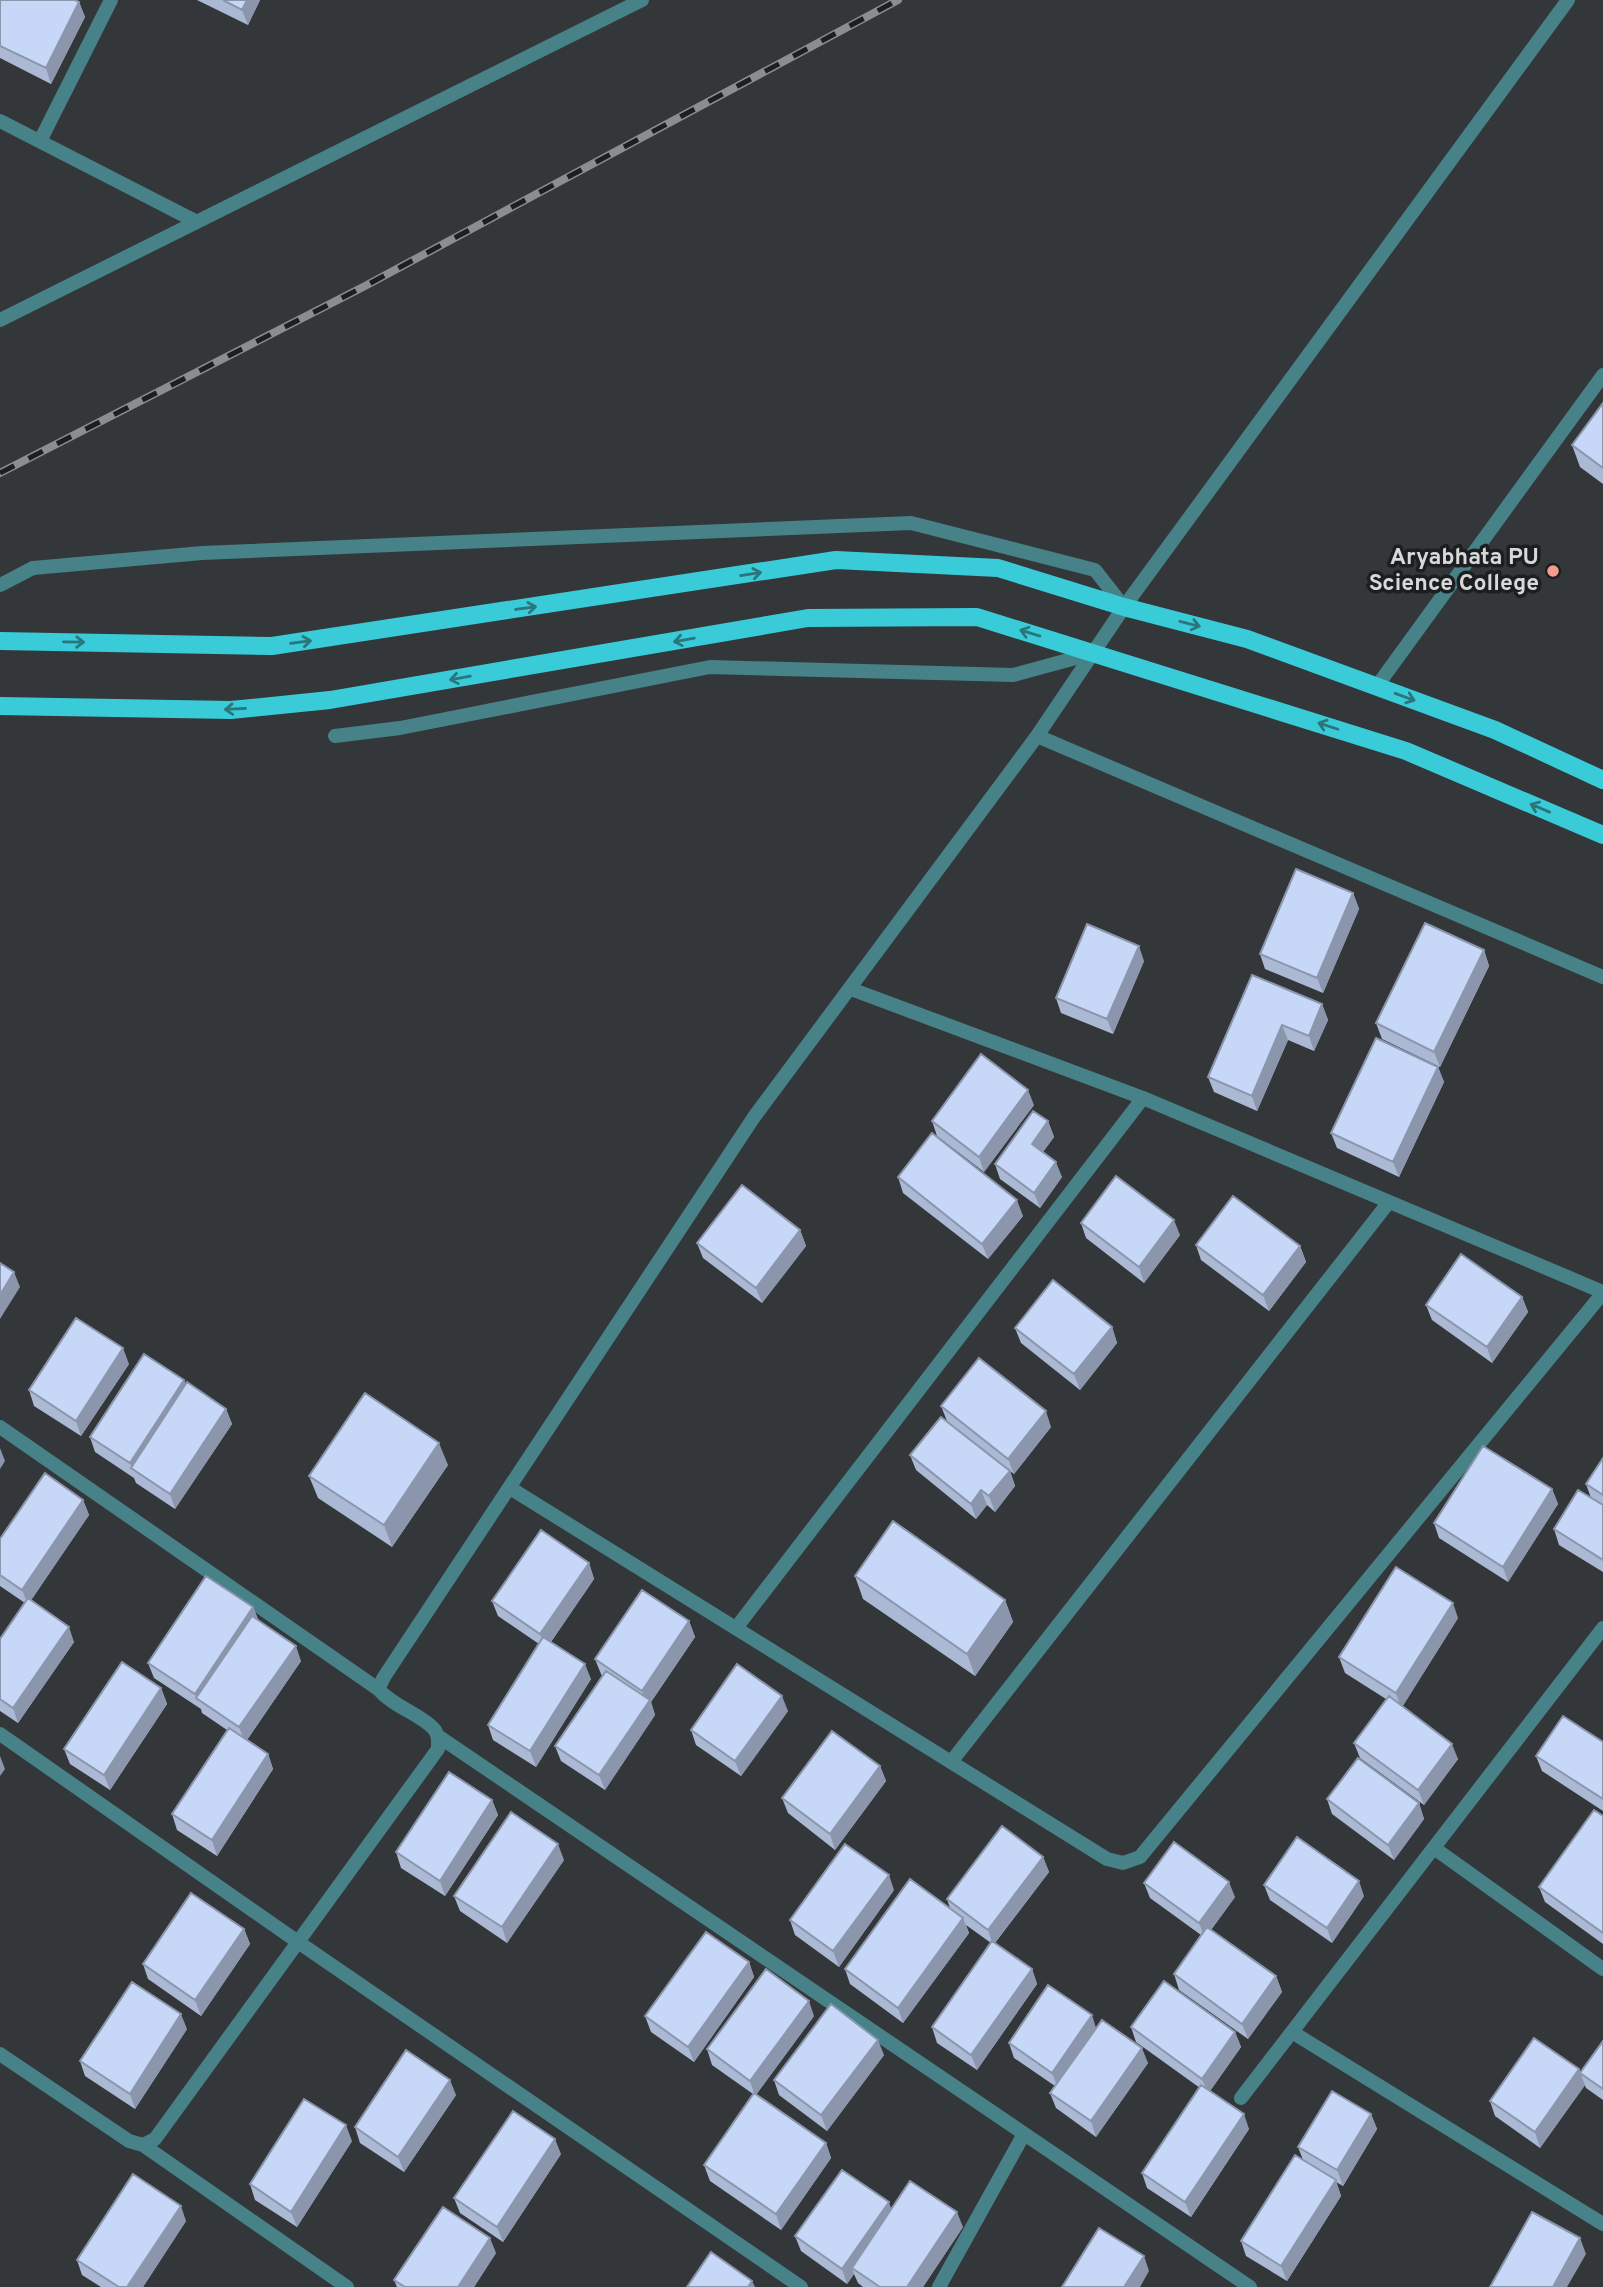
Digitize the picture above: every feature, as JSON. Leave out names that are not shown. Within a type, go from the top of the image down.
[{"type":"main road","points":[[3,641],[272,646],[836,560],[998,568],[1124,607],[1247,639],[1495,730],[1603,780]]},
{"type":"main road","points":[[0,706],[231,710],[330,701],[808,618],[977,617],[1406,751],[1603,835]]},
{"type":"street","points":[[40,141],[111,0]]},
{"type":"street","points":[[0,320],[642,0]]},
{"type":"street","points":[[378,1689],[754,1117],[1037,736],[1096,653],[1124,607],[1567,0]]},
{"type":"street","points":[[0,121],[197,222]]},
{"type":"street","points":[[1377,687],[1603,375]]},
{"type":"street","points":[[0,585],[33,568],[202,553],[911,523],[1095,570],[1124,607]]},
{"type":"street","points":[[335,736],[400,728],[710,667],[1013,675],[1096,653]]},
{"type":"street","points":[[1037,736],[1603,977]]},
{"type":"street","points":[[510,1488],[1107,1858],[1123,1863],[1140,1857],[1603,1292],[1143,1098],[851,989]]},
{"type":"street","points":[[736,1628],[1143,1098]]},
{"type":"street","points":[[951,1762],[1389,1202]]},
{"type":"street","points":[[0,1427],[378,1689],[387,1700],[433,1728],[438,1736],[1250,2287]]},
{"type":"street","points":[[1241,2098],[1603,1628]]},
{"type":"street","points":[[0,1734],[802,2287]]},
{"type":"street","points":[[143,2145],[155,2139],[438,1749],[438,1736]]},
{"type":"street","points":[[1434,1848],[1603,1969]]},
{"type":"street","points":[[1292,2032],[1603,2224]]},
{"type":"street","points":[[0,2054],[129,2141],[143,2145],[347,2287]]},
{"type":"street","points":[[939,2287],[1024,2134]]},
{"type":"building","points":[[0,0],[79,2],[46,68],[0,46]]},
{"type":"building","points":[[223,0],[247,0],[242,10]]},
{"type":"building","points":[[1603,403],[1603,468],[1572,445]]},
{"type":"building","points":[[1296,869],[1353,893],[1317,978],[1260,954]]},
{"type":"building","points":[[1425,923],[1484,950],[1434,1052],[1376,1023]]},
{"type":"building","points":[[1087,924],[1139,946],[1107,1019],[1056,998]]},
{"type":"building","points":[[1252,975],[1322,1004],[1309,1036],[1282,1025],[1252,1096],[1208,1077]]},
{"type":"building","points":[[1376,1038],[1438,1067],[1393,1162],[1331,1133]]},
{"type":"building","points":[[981,1054],[1028,1090],[979,1157],[932,1121]]},
{"type":"building","points":[[1033,1111],[1048,1121],[1032,1144],[1056,1162],[1034,1193],[995,1164]]},
{"type":"building","points":[[932,1133],[1017,1200],[982,1244],[898,1177]]},
{"type":"building","points":[[1116,1176],[1174,1220],[1139,1267],[1081,1223]]},
{"type":"building","points":[[742,1185],[800,1230],[756,1288],[697,1243]]},
{"type":"building","points":[[1233,1196],[1300,1246],[1263,1295],[1196,1245]]},
{"type":"building","points":[[1461,1254],[1522,1297],[1487,1347],[1426,1305]]},
{"type":"building","points":[[0,1263],[14,1272],[0,1295]]},
{"type":"building","points":[[1053,1280],[1112,1327],[1074,1374],[1015,1328]]},
{"type":"building","points":[[76,1318],[123,1348],[76,1421],[29,1390]]},
{"type":"building","points":[[144,1354],[184,1380],[130,1463],[90,1437]]},
{"type":"building","points":[[979,1358],[1046,1411],[1008,1459],[941,1406]]},
{"type":"building","points":[[187,1382],[226,1409],[170,1494],[131,1468]]},
{"type":"building","points":[[365,1393],[439,1443],[384,1525],[309,1476]]},
{"type":"building","points":[[941,1417],[1010,1471],[989,1496],[981,1490],[971,1504],[910,1455]]},
{"type":"building","points":[[1483,1446],[1552,1489],[1503,1567],[1434,1523]]},
{"type":"building","points":[[1603,1458],[1603,1495],[1586,1484]]},
{"type":"building","points":[[45,1473],[83,1500],[22,1590],[0,1575],[0,1539]]},
{"type":"building","points":[[1578,1490],[1603,1505],[1603,1560],[1554,1529]]},
{"type":"building","points":[[893,1521],[1005,1600],[967,1654],[855,1576]]},
{"type":"building","points":[[541,1530],[589,1563],[540,1634],[492,1601]]},
{"type":"building","points":[[1396,1567],[1453,1603],[1396,1693],[1339,1657]]},
{"type":"building","points":[[206,1576],[253,1607],[195,1694],[148,1663]]},
{"type":"building","points":[[642,1590],[689,1621],[642,1691],[595,1659]]},
{"type":"building","points":[[28,1598],[69,1627],[13,1708],[0,1699],[0,1639]]},
{"type":"building","points":[[252,1616],[296,1646],[239,1727],[196,1698]]},
{"type":"building","points":[[543,1637],[585,1664],[530,1751],[488,1725]]},
{"type":"building","points":[[122,1662],[161,1688],[104,1775],[64,1749]]},
{"type":"building","points":[[737,1664],[782,1696],[735,1761],[691,1730]]},
{"type":"building","points":[[606,1671],[650,1700],[599,1775],[555,1746]]},
{"type":"building","points":[[1389,1696],[1452,1744],[1418,1790],[1354,1743]]},
{"type":"building","points":[[1563,1716],[1603,1742],[1603,1799],[1536,1756]]},
{"type":"building","points":[[229,1728],[268,1754],[212,1840],[172,1814]]},
{"type":"building","points":[[832,1731],[880,1766],[830,1834],[782,1798]]},
{"type":"building","points":[[1358,1758],[1419,1803],[1388,1845],[1327,1799]]},
{"type":"building","points":[[449,1772],[492,1800],[440,1881],[396,1852]]},
{"type":"building","points":[[1594,1810],[1603,1816],[1603,1933],[1539,1887]]},
{"type":"building","points":[[511,1812],[558,1844],[502,1927],[454,1896]]},
{"type":"building","points":[[1002,1826],[1043,1857],[988,1930],[947,1899]]},
{"type":"building","points":[[1297,1837],[1359,1881],[1327,1928],[1264,1885]]},
{"type":"building","points":[[1174,1842],[1229,1882],[1199,1923],[1144,1883]]},
{"type":"building","points":[[845,1844],[889,1875],[833,1951],[790,1920]]},
{"type":"building","points":[[910,1879],[963,1918],[898,2008],[845,1969]]},
{"type":"building","points":[[191,1893],[244,1929],[195,2000],[143,1964]]},
{"type":"building","points":[[1207,1927],[1276,1976],[1242,2024],[1174,1974]]},
{"type":"building","points":[[706,1932],[749,1962],[688,2047],[645,2016]]},
{"type":"building","points":[[992,1941],[1032,1969],[971,2055],[932,2027]]},
{"type":"building","points":[[766,1969],[809,2001],[750,2081],[707,2049]]},
{"type":"building","points":[[1164,1981],[1235,2032],[1202,2079],[1131,2027]]},
{"type":"building","points":[[132,1982],[181,2014],[130,2094],[80,2061]]},
{"type":"building","points":[[1048,1985],[1092,2015],[1052,2073],[1009,2043]]},
{"type":"building","points":[[831,2004],[878,2040],[821,2115],[774,2080]]},
{"type":"building","points":[[1102,2020],[1142,2048],[1091,2121],[1050,2093]]},
{"type":"building","points":[[1534,2038],[1579,2069],[1535,2132],[1490,2101]]},
{"type":"building","points":[[1603,2041],[1603,2089],[1580,2073]]},
{"type":"building","points":[[406,2050],[450,2080],[398,2157],[355,2127]]},
{"type":"building","points":[[1201,2085],[1244,2114],[1185,2202],[1142,2173]]},
{"type":"building","points":[[1332,2091],[1371,2114],[1337,2170],[1298,2147]]},
{"type":"building","points":[[754,2093],[826,2143],[776,2214],[704,2165]]},
{"type":"building","points":[[304,2099],[346,2125],[291,2212],[250,2184]]},
{"type":"building","points":[[513,2111],[555,2139],[497,2227],[454,2198]]},
{"type":"building","points":[[1295,2155],[1336,2180],[1281,2266],[1241,2241]]},
{"type":"building","points":[[842,2170],[889,2202],[842,2269],[795,2236]]},
{"type":"building","points":[[133,2174],[181,2206],[127,2287],[119,2287],[77,2260]]},
{"type":"building","points":[[910,2181],[957,2212],[907,2287],[880,2287],[852,2268]]},
{"type":"building","points":[[443,2207],[490,2238],[458,2287],[405,2287],[394,2280]]},
{"type":"building","points":[[1532,2212],[1580,2238],[1553,2287],[1490,2287]]},
{"type":"building","points":[[1099,2228],[1144,2256],[1124,2287],[1062,2287]]},
{"type":"building","points":[[711,2252],[752,2281],[748,2287],[687,2287]]},
{"type":"railway","points":[[0,473],[365,286],[898,0]]},
{"type":"place","name":"Aryabhata PU Science College","points":[[1553,571]]}]
